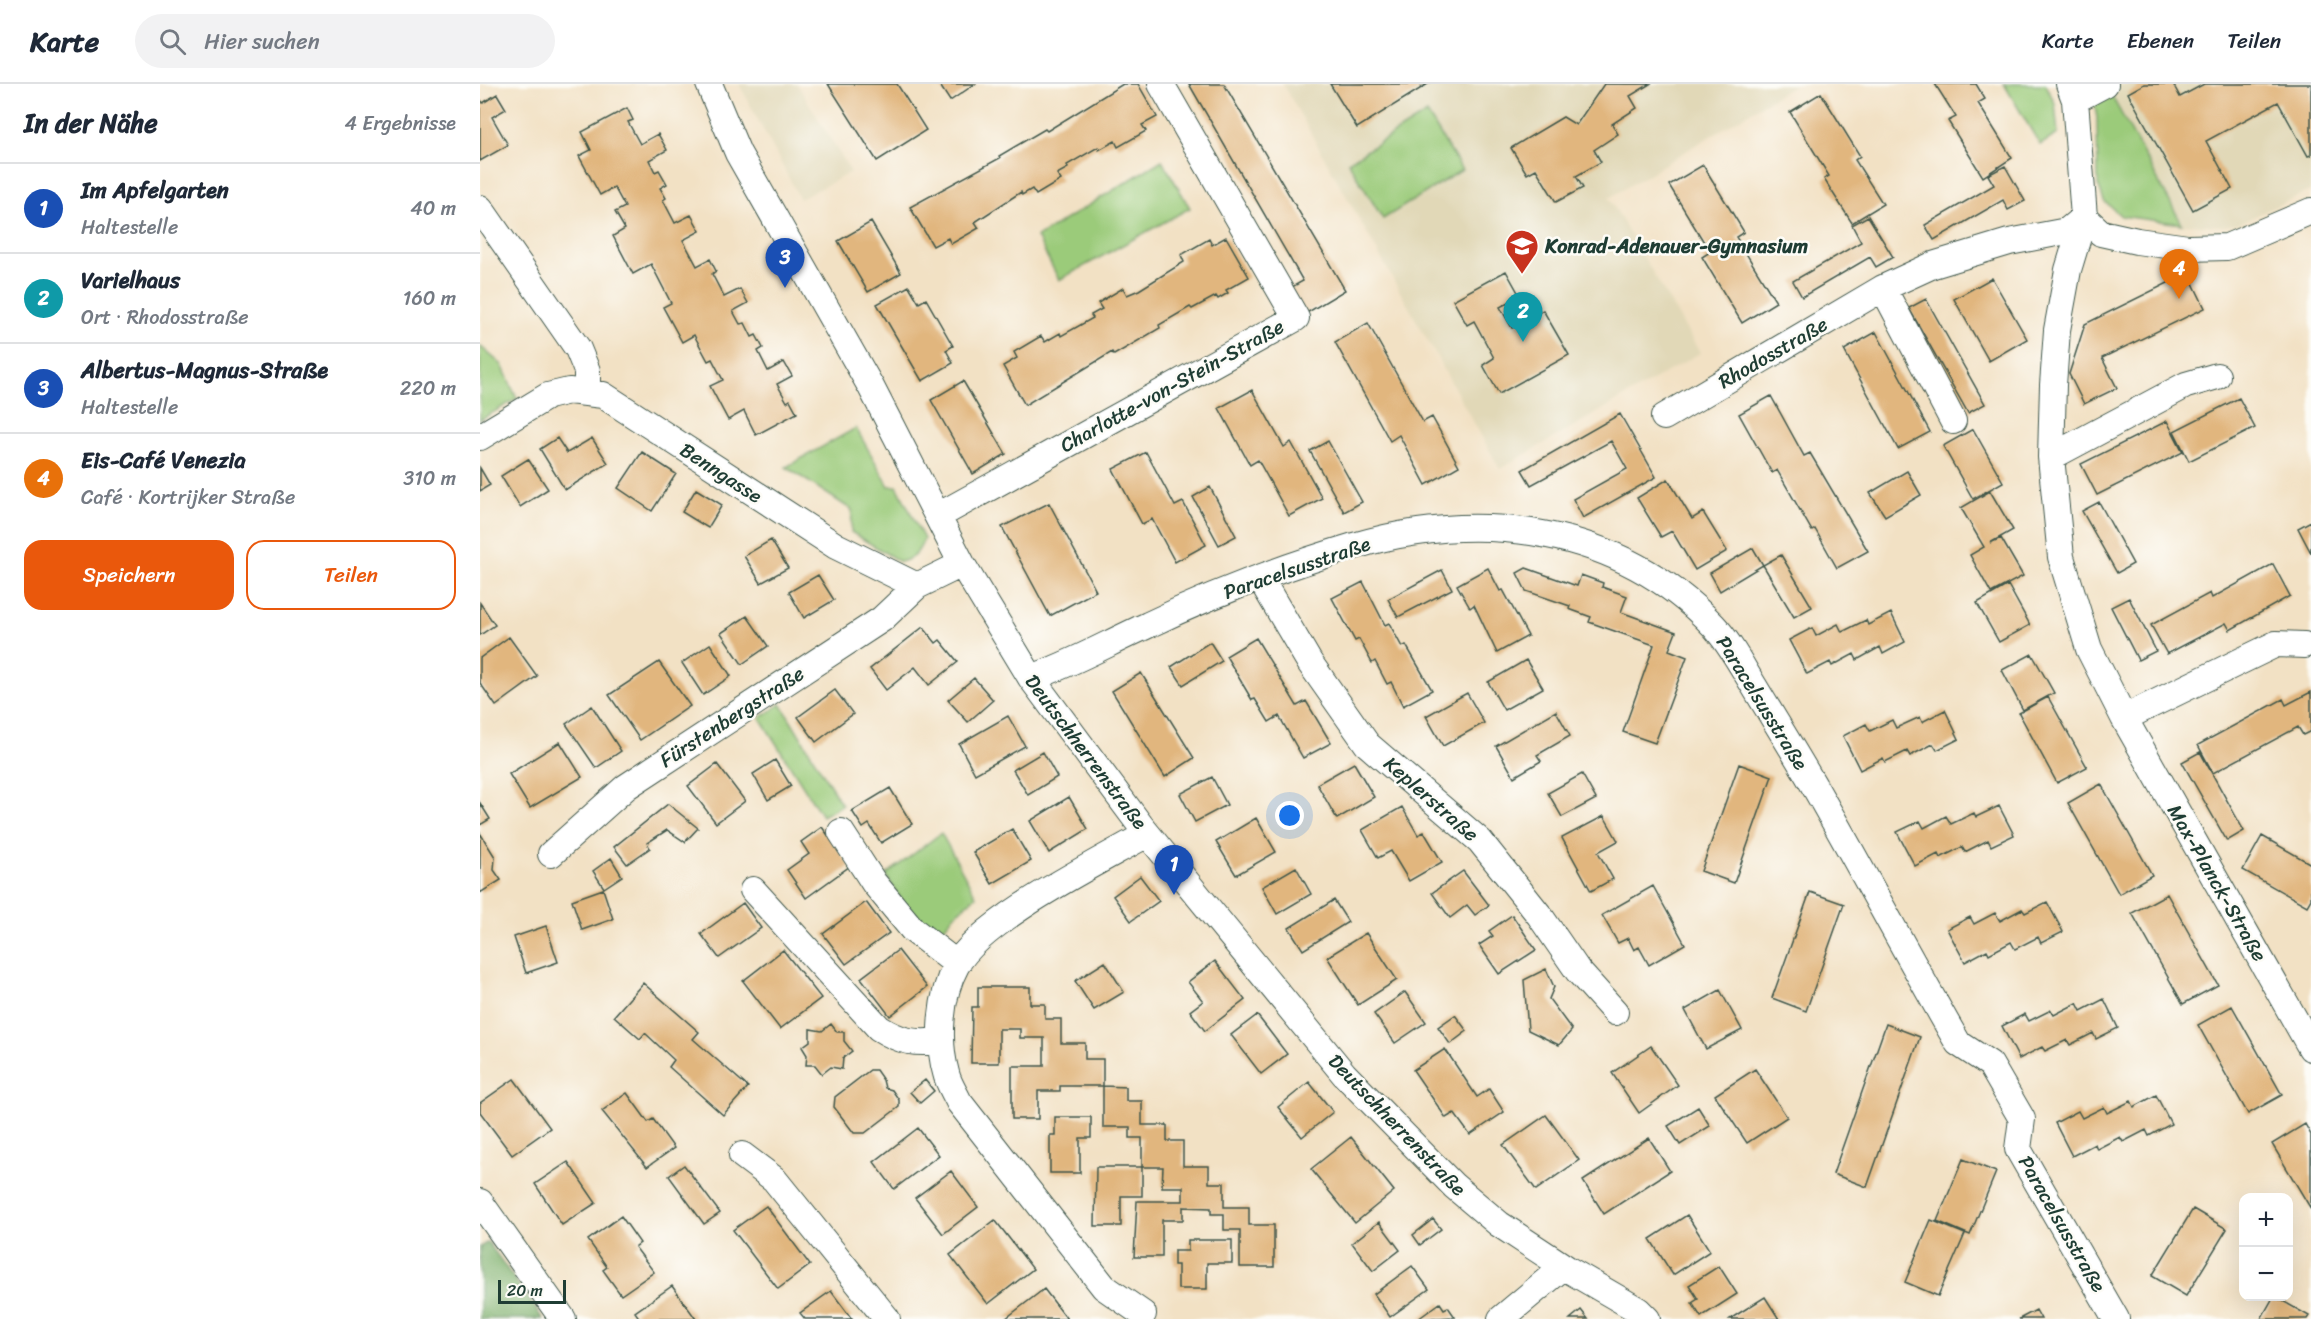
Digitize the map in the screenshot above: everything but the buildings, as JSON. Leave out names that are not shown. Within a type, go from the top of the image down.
[{"type":"street","name":"Deutschherrenstraße","points":[[709,84],[738,153],[871,387],[962,564],[1030,678],[1147,834],[1344,1074],[1454,1186],[1499,1224],[1563,1267],[1638,1310],[1647,1319]]},
{"type":"street","name":"Charlotte-von-Stein-Straße","points":[[938,516],[1296,318],[1161,84]]},
{"type":"street","points":[[2072,92],[2105,84]]},
{"type":"street","name":"Max-Planck-Straße","points":[[2072,92],[2085,218],[2068,270],[2057,330],[2050,457],[2061,557],[2089,649],[2124,718],[2311,1048]]},
{"type":"street","points":[[480,208],[578,349],[586,371],[587,392]]},
{"type":"street","points":[[2085,218],[2101,233],[2188,248],[2227,247],[2311,211]]},
{"type":"street","name":"Rhodosstraße","points":[[1664,417],[1883,288],[1933,265],[2009,242],[2067,231],[2085,218]]},
{"type":"street","points":[[1883,288],[1953,421]]},
{"type":"street","points":[[2050,457],[2186,385],[2217,376]]},
{"type":"street","name":"Benngasse","points":[[480,436],[548,396],[569,391],[603,395],[836,546],[917,586]]},
{"type":"street","name":"Paracelsusstraße","points":[[1030,678],[1069,664],[1146,625],[1260,578],[1354,546],[1397,536],[1455,528],[1515,530],[1579,541],[1620,558],[1672,591],[1712,624],[1729,645],[1797,756],[1958,1043],[1990,1064],[2018,1111],[2022,1119],[2018,1149],[2116,1319]]},
{"type":"street","points":[[917,586],[962,564]]},
{"type":"street","name":"Keplerstraße","points":[[1260,578],[1310,663],[1367,744],[1480,841],[1540,916],[1578,971],[1615,1012]]},
{"type":"street","name":"Fürstenbergstraße","points":[[551,854],[626,787],[882,619],[917,586]]},
{"type":"street","points":[[2124,718],[2276,644],[2304,645]]},
{"type":"street","points":[[840,832],[874,883],[913,930],[957,964]]},
{"type":"street","points":[[1143,1314],[1104,1287],[959,1102],[946,1075],[941,1041],[949,982],[957,964],[989,929],[1147,834]]},
{"type":"street","points":[[753,890],[879,1028],[898,1041],[919,1044],[941,1041]]},
{"type":"street","points":[[742,1155],[774,1179],[887,1319]]},
{"type":"street","points":[[480,1202],[563,1319]]},
{"type":"street","points":[[1501,1319],[1563,1267]]},
{"type":"shaded area","points":[[739,84],[797,84],[851,172],[800,199]]},
{"type":"shaded area","name":"Konrad-Adenauer-Gymnasium","points":[[1283,84],[1796,84],[1609,198],[1700,353],[1500,469]]},
{"type":"shaded area","points":[[2105,84],[2311,84],[2311,190],[2238,224],[2224,226],[2182,224]]},
{"type":"green space","points":[[2004,84],[2046,84],[2055,104],[2058,134],[2040,145]]},
{"type":"green space","points":[[2091,84],[2105,84],[2182,224],[2121,216],[2104,201],[2098,185],[2097,118]]},
{"type":"green space","points":[[1427,113],[1462,170],[1383,219],[1348,162]]},
{"type":"green space","points":[[1162,160],[1190,208],[1059,280],[1037,237]]},
{"type":"green space","points":[[480,346],[502,365],[517,399],[480,420]]},
{"type":"green space","points":[[856,428],[889,486],[897,486],[924,539],[915,554],[905,561],[900,562],[851,532],[852,510],[786,467]]},
{"type":"green space","points":[[781,704],[842,805],[822,816],[760,718]]},
{"type":"green space","points":[[941,833],[976,896],[954,915],[935,939],[911,917],[886,875]]},
{"type":"green space","points":[[488,1242],[543,1319],[480,1319],[480,1247]]},
{"type":"place","name":"Konrad-Adenauer-Gymnasium","points":[[1522,275]]},
{"type":"place","name":"Albertus-Magnus-Straße","points":[[785,288]]},
{"type":"place","name":"Eis-Café Venezia","points":[[2179,299]]},
{"type":"place","name":"Varielhaus","points":[[1523,342]]},
{"type":"place","name":"Im Apfelgarten","points":[[1174,895]]}]
